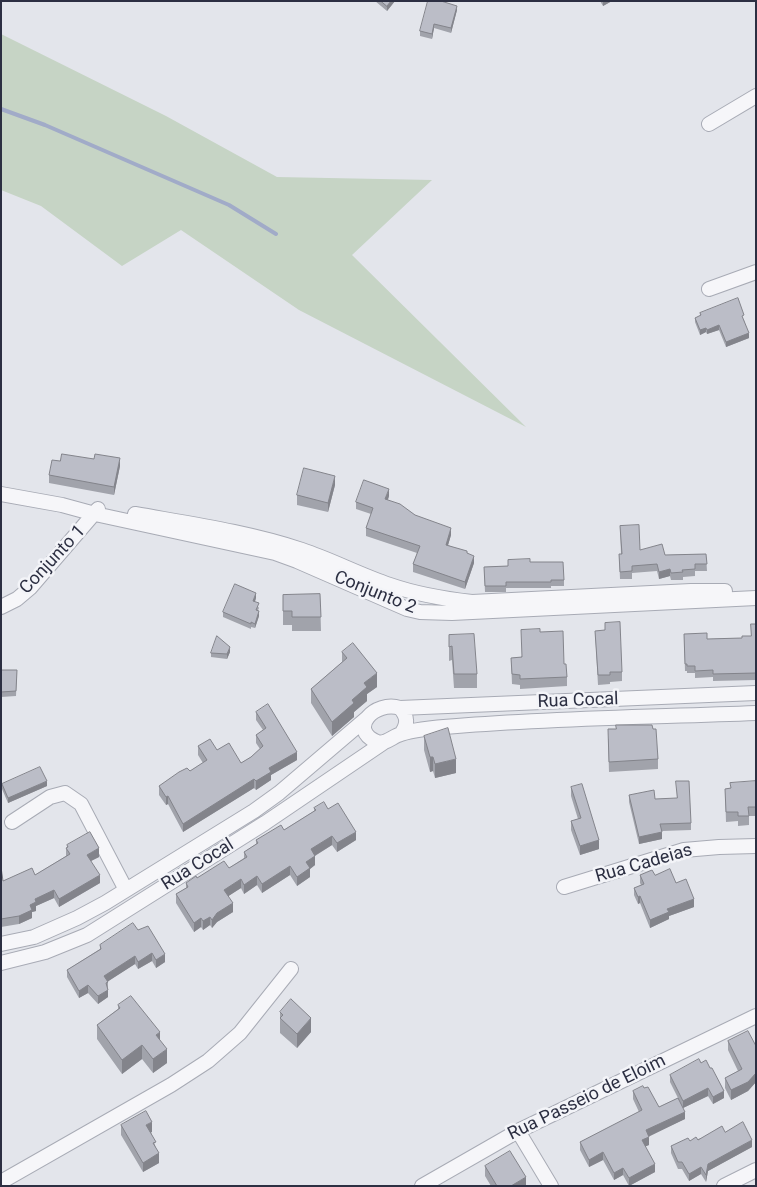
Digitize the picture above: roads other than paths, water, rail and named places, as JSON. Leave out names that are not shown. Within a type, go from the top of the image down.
[{"type":"street","points":[[709,124],[756,96]]},
{"type":"street","points":[[709,289],[756,272]]},
{"type":"street","name":"Conjunto 2","points":[[1,494],[97,511],[208,527],[276,548],[297,561],[407,610],[420,612],[472,607],[564,603],[756,598]]},
{"type":"street","name":"Conjunto 1","points":[[1,607],[17,599],[30,588],[97,511]]},
{"type":"street","name":"Conjunto 2","points":[[564,603],[691,591],[756,590]]},
{"type":"street","name":"Rua Cocal","points":[[400,708],[756,693]]},
{"type":"street","points":[[384,706],[400,708],[406,715],[407,725],[401,734],[383,743],[369,738],[365,732],[367,718],[375,710],[384,706]]},
{"type":"street","name":"Rua Cocal","points":[[401,734],[455,726],[756,713]]},
{"type":"street","name":"Rua Cocal","points":[[1,944],[18,941],[50,930],[84,914],[126,890],[266,803],[367,718]]},
{"type":"street","name":"Rua Cocal","points":[[1,963],[45,952],[88,935],[265,823],[383,743]]},
{"type":"street","points":[[12,822],[50,797],[65,793],[81,804],[126,890]]},
{"type":"street","name":"Rua Cadeias","points":[[564,887],[684,850],[756,846]]},
{"type":"street","points":[[1,1182],[171,1085],[208,1061],[240,1033],[291,969]]},
{"type":"street","name":"Rua Passeio de Eloim","points":[[422,1186],[518,1131],[756,1016]]},
{"type":"street","points":[[518,1131],[551,1186]]},
{"type":"street","points":[[724,1186],[756,1170]]},
{"type":"waterway","points":[[1,109],[45,125],[229,205],[276,234]]}]
